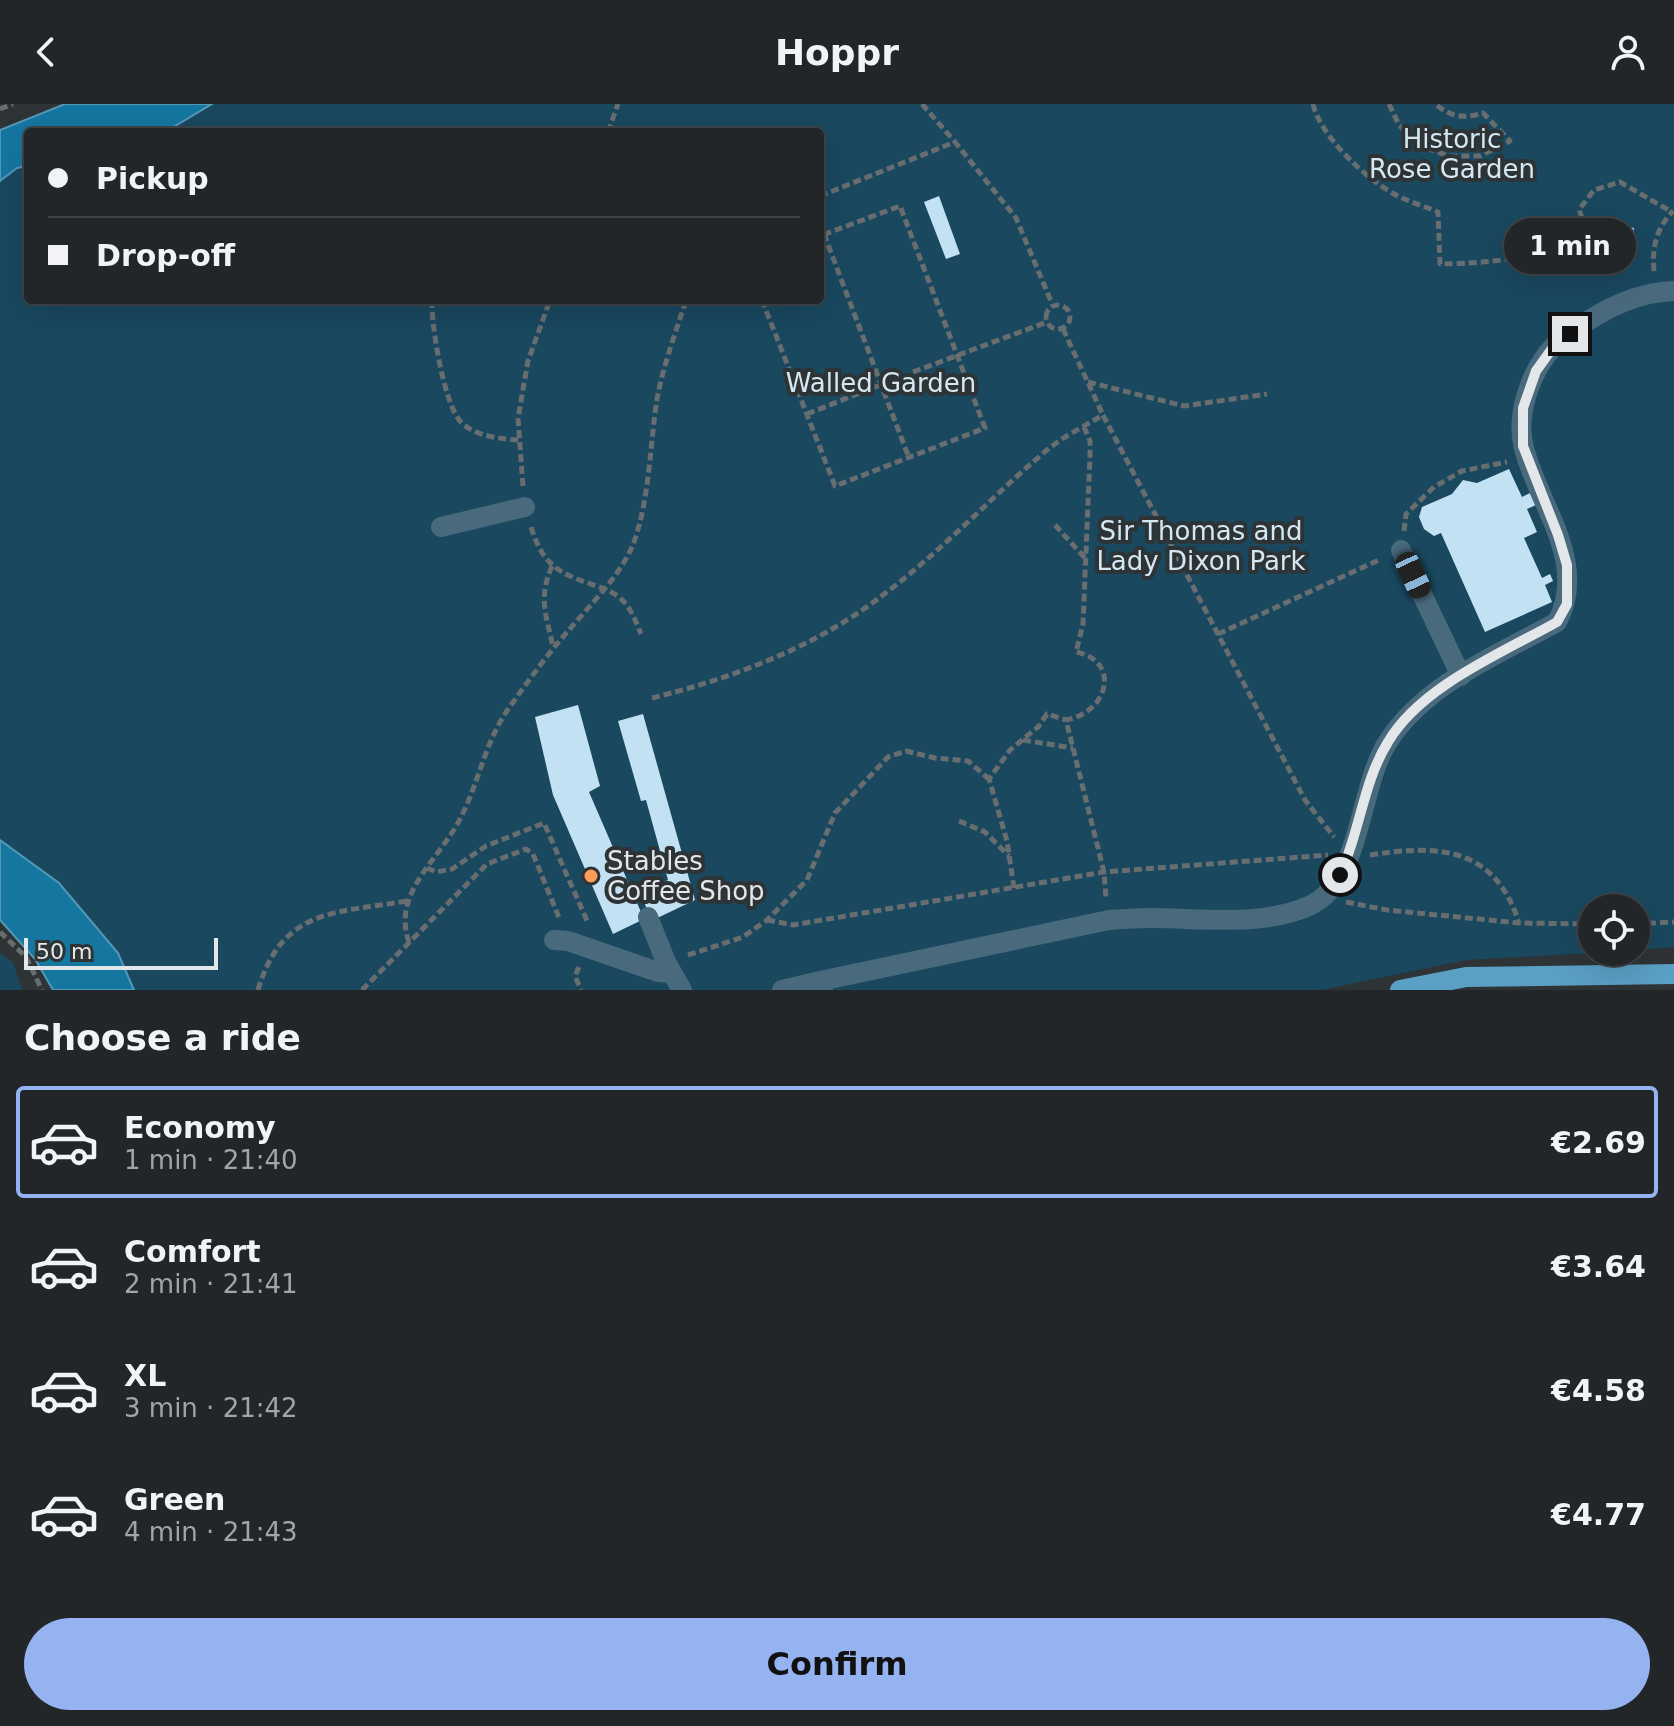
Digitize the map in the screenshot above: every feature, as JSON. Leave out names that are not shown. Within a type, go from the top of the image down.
[{"type":"main road","points":[[1400,990],[1466,977],[1576,982],[1674,974]]},
{"type":"lane","points":[[782,990],[822,986],[1109,920],[1149,917],[1254,919],[1309,906],[1324,896],[1340,875],[1350,853],[1373,775],[1388,741],[1414,710],[1440,688],[1557,622],[1567,604],[1567,565],[1523,446],[1523,408],[1536,371],[1554,346],[1586,322],[1620,303],[1665,292]]},
{"type":"lane","points":[[441,527],[525,507]]},
{"type":"lane","points":[[1401,550],[1461,676]]},
{"type":"lane","points":[[648,917],[673,975]]},
{"type":"lane","points":[[569,943],[673,975]]},
{"type":"path","points":[[0,109],[13,104]]},
{"type":"path","points":[[609,128],[618,104]]},
{"type":"path","points":[[922,104],[1016,218],[1053,306]]},
{"type":"path","points":[[1313,104],[1316,119],[1358,168],[1395,195],[1438,212],[1440,264],[1473,263],[1524,255],[1552,246],[1585,225],[1579,210],[1594,190],[1620,182],[1673,211],[1661,224],[1655,240],[1653,265],[1665,292]]},
{"type":"path","points":[[1389,104],[1399,125],[1420,146],[1449,156],[1480,156],[1510,141],[1483,113],[1467,118],[1450,115],[1435,104]]},
{"type":"path","points":[[824,194],[955,142]]},
{"type":"path","points":[[764,304],[835,486],[985,428],[900,206],[824,234]]},
{"type":"path","points":[[824,240],[909,458]]},
{"type":"path","points":[[433,304],[443,379],[456,414],[470,429],[519,440]]},
{"type":"path","points":[[549,304],[528,361],[518,418],[525,507],[536,544],[552,566],[620,598],[631,611],[641,634]]},
{"type":"path","points":[[409,942],[403,917],[407,901],[462,817],[497,727],[553,648],[604,588],[630,550],[639,522],[658,395],[685,304]]},
{"type":"path","points":[[1053,306],[1048,311],[1047,322],[1052,328],[1063,329]]},
{"type":"path","points":[[1053,306],[1064,307],[1070,312],[1070,320],[1063,329]]},
{"type":"path","points":[[913,372],[1047,322]]},
{"type":"path","points":[[1063,329],[1103,415],[1305,800],[1327,830],[1350,853]]},
{"type":"path","points":[[807,414],[895,379]]},
{"type":"path","points":[[1088,382],[1184,406],[1267,394]]},
{"type":"path","points":[[652,698],[745,671],[833,629],[883,596],[967,525],[1049,448],[1103,415]]},
{"type":"path","points":[[989,779],[1004,757],[1038,727],[1047,714],[1066,720],[1092,711],[1101,700],[1103,674],[1096,662],[1076,652],[1083,624],[1090,456],[1090,441],[1084,427]]},
{"type":"path","points":[[1218,634],[1401,550],[1406,514],[1434,487],[1462,471],[1527,457]]},
{"type":"path","points":[[1055,525],[1085,559]]},
{"type":"path","points":[[552,566],[542,594],[553,648]]},
{"type":"path","points":[[1066,720],[1104,872]]},
{"type":"path","points":[[1022,740],[1073,748]]},
{"type":"path","points":[[673,975],[743,937],[767,920],[807,880],[835,813],[888,757],[906,751],[968,761],[989,779],[1010,856],[1014,888]]},
{"type":"path","points":[[959,821],[985,832],[1010,856]]},
{"type":"path","points":[[427,868],[436,872],[452,869],[486,846],[544,823],[590,928],[569,943]]},
{"type":"path","points":[[362,990],[487,864],[526,849],[533,854],[569,943],[581,990]]},
{"type":"path","points":[[767,920],[793,925],[1104,872],[1350,853],[1369,856],[1407,849],[1449,852],[1478,864],[1502,883],[1519,923]]},
{"type":"path","points":[[1324,896],[1387,910],[1519,923],[1578,924]]},
{"type":"path","points":[[258,990],[280,941],[298,927],[325,915],[407,901]]},
{"type":"path","points":[[1650,923],[1674,922]]},
{"type":"path","points":[[0,932],[26,957],[42,990]]},
{"type":"green space","name":"Sir Thomas and Lady Dixon Park","points":[[212,104],[1674,104],[1674,947],[1650,949],[1650,894],[1578,894],[1578,954],[1466,960],[1321,990],[134,990],[118,953],[59,883],[0,840],[0,181],[17,168],[24,167],[24,304],[824,304],[824,128],[172,128]]},
{"type":"green space","points":[[0,953],[13,962],[22,990],[0,990]]},
{"type":"shaded area","points":[[65,104],[212,104],[172,128],[24,128],[24,167],[17,168],[0,181],[0,130]]},
{"type":"shaded area","points":[[0,840],[59,883],[118,953],[134,990],[53,990],[35,959],[0,920]]},
{"type":"building","points":[[939,196],[960,254],[946,259],[924,202]]},
{"type":"building","points":[[1613,224],[1634,228],[1630,257],[1608,254]]},
{"type":"building","points":[[1509,469],[1522,497],[1530,493],[1536,505],[1527,509],[1537,532],[1524,538],[1542,578],[1550,574],[1553,581],[1545,585],[1552,602],[1485,632],[1441,533],[1434,536],[1424,529],[1419,517],[1422,507],[1452,494],[1463,480],[1477,483]]},
{"type":"building","points":[[578,705],[600,786],[589,792],[644,919],[613,934],[553,795],[535,717]]},
{"type":"building","points":[[643,714],[695,900],[651,921],[641,893],[668,880],[646,800],[641,801],[618,721]]},
{"type":"place","name":"Stables Coffee Shop","points":[[591,876]]},
{"type":"route","points":[[1340,875],[1350,853],[1373,775],[1388,741],[1414,710],[1440,688],[1557,622],[1567,604],[1567,565],[1523,446],[1523,408],[1536,371],[1554,346],[1570,334]]},
{"type":"park label","name":"Historic Rose Garden","points":[[1452,154]]},
{"type":"park label","name":"Walled Garden","points":[[881,383]]}]
